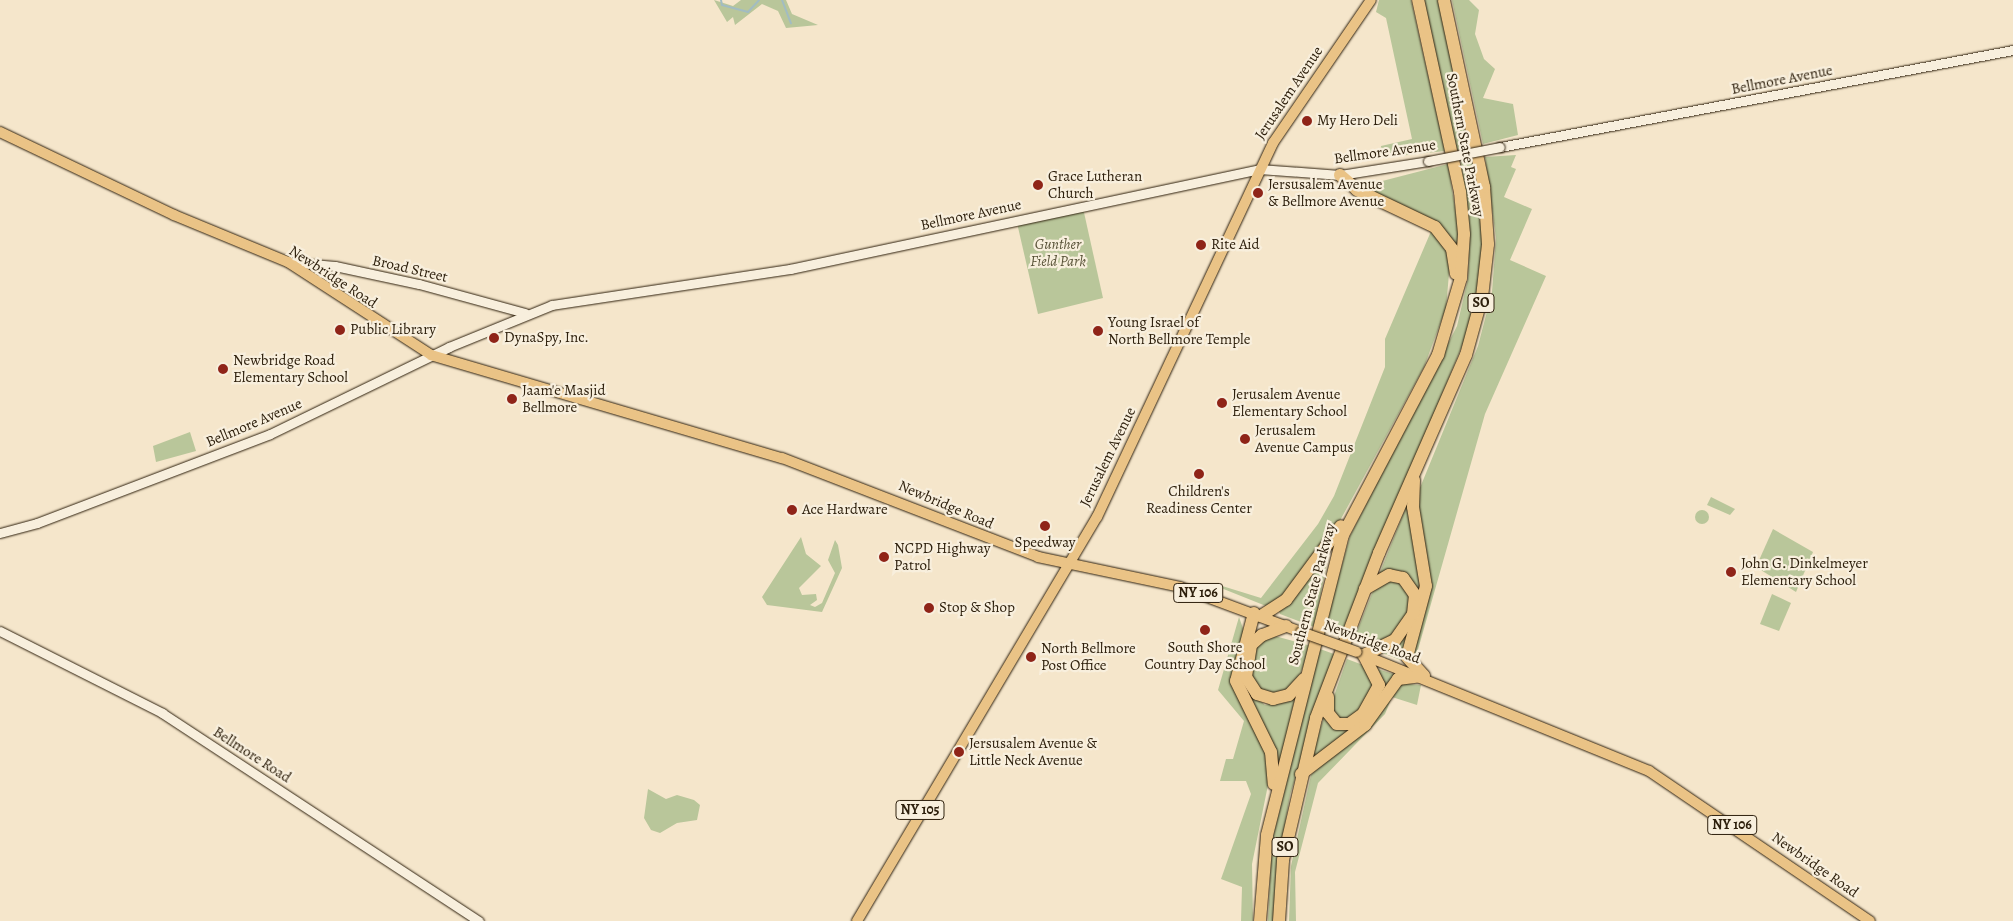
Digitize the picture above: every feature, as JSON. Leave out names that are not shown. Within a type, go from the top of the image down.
[{"type":"highway","name":"Southern State Parkway","points":[[1260,921],[1261,866],[1273,809],[1343,535],[1371,477],[1438,355],[1454,311],[1464,257],[1463,214],[1418,0]]},
{"type":"highway","name":"Southern State Parkway","points":[[1279,921],[1283,860],[1301,774],[1328,688],[1365,589],[1466,355],[1487,261],[1484,187],[1444,0]]},
{"type":"highway","points":[[1340,175],[1357,190],[1442,234],[1456,260],[1454,311]]},
{"type":"highway","points":[[1414,476],[1413,507],[1426,586],[1408,657],[1424,676]]},
{"type":"highway","points":[[1273,809],[1271,752],[1236,681],[1258,614],[1280,606],[1320,558],[1371,477]]},
{"type":"highway","points":[[1328,688],[1332,720],[1349,724],[1363,714],[1379,685],[1361,653],[1395,640],[1415,603],[1409,582],[1395,575],[1365,589]]},
{"type":"highway","points":[[1286,626],[1262,635],[1251,646],[1246,665],[1249,685],[1265,698],[1279,699],[1293,692],[1308,673]]},
{"type":"highway","points":[[1301,774],[1364,725],[1398,679],[1424,676]]},
{"type":"main road","name":"Jerusalem Avenue","points":[[857,921],[1108,496],[1259,169],[1371,0]]},
{"type":"main road","name":"Bellmore Avenue","points":[[0,533],[37,524],[270,434],[431,355],[525,313],[588,298],[790,269],[1259,169],[1340,175],[1428,161],[2013,50]]},
{"type":"main road","name":"Newbridge Road","points":[[0,132],[174,215],[288,262],[431,355],[782,458],[1006,546],[1069,563],[1180,587],[1424,676],[1649,771],[1870,921]]},
{"type":"main road","name":"Broad Street","points":[[288,262],[335,266],[419,284],[525,313]]},
{"type":"main road","name":"Bellmore Road","points":[[0,631],[162,713],[478,921]]},
{"type":"green space","points":[[714,0],[733,6],[741,0],[786,0],[792,14],[818,25],[786,28],[778,11],[762,4],[735,25],[733,17],[727,22]]},
{"type":"green space","points":[[1379,0],[1411,0],[1445,151],[1380,158],[1381,146],[1412,139],[1386,18],[1376,12]]},
{"type":"green space","points":[[1424,0],[1439,0],[1468,147],[1457,150]]},
{"type":"green space","points":[[1452,0],[1469,0],[1479,10],[1475,34],[1484,59],[1495,69],[1483,98],[1513,104],[1518,135],[1483,144]]},
{"type":"green space","points":[[1516,155],[1511,167],[1516,169],[1504,197],[1532,209],[1510,260],[1546,276],[1485,414],[1415,660],[1411,652],[1427,600],[1415,500],[1478,346],[1492,292],[1496,238],[1485,157]]},
{"type":"green space","points":[[1473,159],[1483,234],[1481,279],[1470,327],[1341,636],[1324,630],[1350,536],[1457,326],[1468,279],[1470,230],[1461,162]]},
{"type":"green space","points":[[1448,164],[1459,233],[1458,253],[1452,242],[1363,186]]},
{"type":"green space","name":"Gunther Field Park","points":[[1083,208],[1103,298],[1038,314],[1017,223]]},
{"type":"green space","points":[[1432,229],[1451,251],[1446,308],[1424,367],[1331,537],[1277,606],[1266,606],[1221,588],[1219,585],[1261,598],[1318,524],[1334,496],[1385,367],[1385,339]]},
{"type":"green space","points":[[190,432],[196,451],[156,462],[153,446]]},
{"type":"green space","points":[[1410,497],[1424,584],[1406,662],[1382,653],[1405,635],[1417,588],[1379,575]]},
{"type":"green space","points":[[1711,497],[1735,509],[1730,515],[1707,505]]},
{"type":"green space","points":[[1699,510],[1705,510],[1709,517],[1705,524],[1699,524],[1695,520],[1695,514]]},
{"type":"green space","points":[[1773,529],[1813,552],[1796,592],[1756,567]]},
{"type":"green space","points":[[801,537],[806,554],[821,566],[799,588],[802,595],[816,594],[817,600],[810,605],[815,607],[822,603],[835,573],[828,560],[835,540],[838,545],[842,568],[822,612],[767,605],[762,597]]},
{"type":"green space","points":[[1329,553],[1314,627],[1280,614],[1279,611]]},
{"type":"green space","points":[[1395,578],[1414,597],[1405,625],[1376,647],[1353,641],[1373,591]]},
{"type":"green space","points":[[1772,594],[1791,603],[1779,631],[1760,624]]},
{"type":"green space","points":[[1239,617],[1245,634],[1236,663],[1265,747],[1269,780],[1252,864],[1253,921],[1241,921],[1242,887],[1221,879],[1251,794],[1246,781],[1220,781],[1226,759],[1233,759],[1244,721],[1218,690]]},
{"type":"green space","points":[[1275,636],[1311,646],[1298,680],[1282,695],[1255,688],[1250,676],[1255,648],[1260,640]]},
{"type":"green space","points":[[1320,649],[1334,654],[1290,795],[1275,883],[1275,921],[1268,921],[1272,841]]},
{"type":"green space","points":[[1347,659],[1363,665],[1378,683],[1354,719],[1339,722],[1330,707]]},
{"type":"green space","points":[[1378,669],[1399,676],[1385,687]]},
{"type":"green space","points":[[1240,672],[1250,692],[1265,705],[1295,698],[1279,766]]},
{"type":"green space","points":[[1397,683],[1421,685],[1417,705],[1392,697],[1385,714],[1318,783],[1295,872],[1296,921],[1289,921],[1291,866],[1311,775]]},
{"type":"green space","points":[[1325,714],[1347,732],[1311,764],[1316,742]]},
{"type":"green space","points":[[648,789],[666,799],[677,795],[694,800],[700,805],[697,820],[677,823],[660,833],[651,830],[644,818]]},
{"type":"waterway","points":[[721,0],[722,5],[748,12],[759,0]]},
{"type":"waterway","points":[[782,0],[791,23]]},
{"type":"place","name":"My Hero Deli","points":[[1307,121]]},
{"type":"place","name":"Grace Lutheran Church","points":[[1038,185]]},
{"type":"place","name":"Jersusalem Avenue & Bellmore Avenue","points":[[1258,193]]},
{"type":"place","name":"Rite Aid","points":[[1201,245]]},
{"type":"place","name":"Public Library","points":[[340,330]]},
{"type":"place","name":"Young Israel of North Bellmore Temple","points":[[1098,331]]},
{"type":"place","name":"DynaSpy, Inc.","points":[[494,338]]},
{"type":"place","name":"Newbridge Road Elementary School","points":[[223,369]]},
{"type":"place","name":"Jaam'e Masjid Bellmore","points":[[512,399]]},
{"type":"place","name":"Jerusalem Avenue Elementary School","points":[[1222,403]]},
{"type":"place","name":"Jerusalem Avenue Campus","points":[[1245,439]]},
{"type":"place","name":"Children's Readiness Center","points":[[1199,474]]},
{"type":"place","name":"Ace Hardware","points":[[792,510]]},
{"type":"place","name":"Speedway","points":[[1045,526]]},
{"type":"place","name":"NCPD Highway Patrol","points":[[884,557]]},
{"type":"place","name":"John G. Dinkelmeyer Elementary School","points":[[1731,572]]},
{"type":"place","name":"Stop & Shop","points":[[929,608]]},
{"type":"place","name":"South Shore Country Day School","points":[[1205,630]]},
{"type":"place","name":"North Bellmore Post Office","points":[[1031,657]]},
{"type":"place","name":"Jersusalem Avenue & Little Neck Avenue","points":[[959,752]]}]
